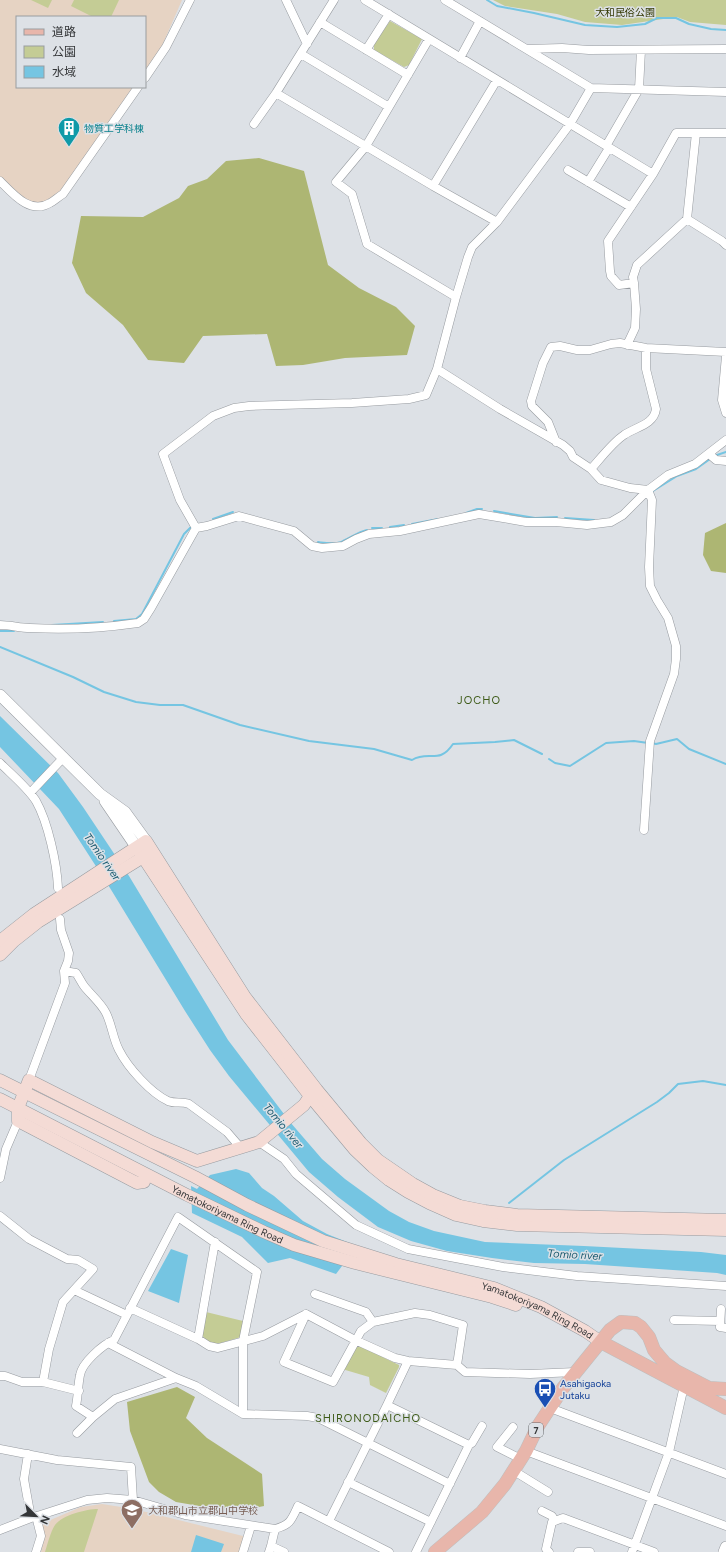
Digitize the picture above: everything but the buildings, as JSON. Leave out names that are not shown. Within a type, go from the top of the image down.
[{"type":"main road","points":[[0,955],[14,941],[38,922],[95,881],[144,849],[245,997],[307,1098],[355,1150],[373,1167],[408,1192],[456,1215],[484,1221],[517,1225],[726,1230]]},
{"type":"main road","points":[[0,941],[34,914],[95,881]]},
{"type":"main road","name":"Yamatokoriyama Ring Road","points":[[0,1080],[195,1177],[247,1205],[356,1258]]},
{"type":"main road","points":[[149,1172],[137,1183],[18,1121],[18,1108],[29,1080],[161,1148],[197,1161],[242,1146],[258,1138],[307,1098]]},
{"type":"main road","points":[[307,1098],[361,1143],[378,1160],[413,1184],[433,1195],[460,1206],[518,1215],[726,1220]]},
{"type":"main road","name":"Yamatokoriyama Ring Road","points":[[0,1099],[187,1195],[282,1240],[356,1258],[492,1297],[533,1312],[582,1336],[601,1342]]},
{"type":"main road","name":"7","points":[[435,1552],[482,1512],[514,1471],[538,1426],[575,1372],[610,1330],[621,1322],[634,1322],[641,1327],[649,1337],[654,1350],[665,1363],[676,1371],[709,1388],[726,1389]]},
{"type":"main road","points":[[601,1342],[726,1408]]},
{"type":"street","points":[[146,77],[166,48],[190,0]]},
{"type":"street","points":[[287,0],[307,44]]},
{"type":"street","points":[[254,124],[276,93],[334,0]]},
{"type":"street","points":[[365,0],[653,174]]},
{"type":"street","points":[[445,0],[591,88],[726,92]]},
{"type":"street","points":[[366,50],[389,14]]},
{"type":"street","points":[[460,58],[480,21]]},
{"type":"street","points":[[320,22],[408,75]]},
{"type":"street","points":[[430,39],[366,146],[336,182],[352,194],[367,244],[456,297]]},
{"type":"street","points":[[526,48],[641,50],[726,49]]},
{"type":"street","points":[[588,182],[639,89],[641,50]]},
{"type":"street","points":[[301,54],[389,107]]},
{"type":"street","points":[[433,186],[497,80]]},
{"type":"street","points":[[0,181],[21,202],[33,207],[50,203],[62,194],[137,88]]},
{"type":"street","points":[[196,528],[180,500],[163,454],[213,416],[234,408],[249,406],[352,403],[426,395],[429,391],[437,369],[456,297],[472,247],[497,222],[570,124],[591,88]]},
{"type":"street","points":[[276,93],[497,222]]},
{"type":"street","points":[[634,283],[619,285],[611,276],[608,241],[653,174],[676,133],[726,133]]},
{"type":"street","points":[[628,345],[635,328],[636,309],[633,277],[637,265],[687,219],[696,133]]},
{"type":"street","points":[[568,170],[631,207]]},
{"type":"street","points":[[687,219],[726,245]]},
{"type":"street","points":[[556,442],[548,422],[532,406],[531,401],[543,364],[551,347],[560,346],[577,350],[590,350],[611,344],[646,348],[726,352]]},
{"type":"street","points":[[591,469],[623,435],[652,419],[655,414],[656,409],[646,369],[646,348]]},
{"type":"street","points":[[726,356],[724,398],[726,413]]},
{"type":"street","points":[[437,369],[500,409],[566,448],[573,457],[591,469],[601,480],[630,488],[648,490]]},
{"type":"street","points":[[196,528],[239,516],[294,531],[312,546],[322,548],[343,546],[356,538],[370,534],[400,531],[479,514],[526,522],[556,522],[587,525],[611,522],[622,515],[648,490],[668,475],[711,456],[726,440]]},
{"type":"street","points":[[711,456],[716,460],[726,461]]},
{"type":"street","points":[[644,830],[650,743],[674,674],[676,658],[676,646],[668,618],[650,586],[648,567],[652,500],[648,490]]},
{"type":"street","points":[[0,625],[29,628],[81,628],[138,623],[144,619],[151,608],[196,528]]},
{"type":"street","points":[[0,695],[60,761],[100,794],[125,812],[144,849]]},
{"type":"street","points":[[30,793],[60,761]]},
{"type":"street","points":[[0,763],[30,793],[43,814],[57,869],[58,888]]},
{"type":"street","points":[[29,1080],[65,983],[64,970],[68,961],[69,953],[61,930],[60,919]]},
{"type":"street","points":[[64,970],[76,973],[103,1007],[119,1050],[138,1076],[168,1101],[174,1103],[185,1102],[189,1104],[227,1132],[242,1146]]},
{"type":"street","points":[[0,1178],[3,1149],[18,1121]]},
{"type":"street","points":[[258,1138],[284,1160],[296,1174],[356,1225],[408,1249],[503,1267],[576,1276],[726,1286]]},
{"type":"street","points":[[0,1216],[29,1239],[67,1258],[78,1260],[93,1269],[63,1302],[48,1349],[43,1382]]},
{"type":"street","points":[[93,1417],[76,1406],[80,1374],[90,1358],[114,1340],[178,1217],[257,1272],[243,1341],[243,1414]]},
{"type":"street","points":[[198,1339],[215,1242]]},
{"type":"street","points":[[74,1290],[198,1339],[209,1346],[218,1348],[263,1336],[306,1314]]},
{"type":"street","points":[[315,1294],[366,1312],[373,1322]]},
{"type":"street","points":[[721,1309],[720,1327],[726,1328]]},
{"type":"street","points":[[306,1314],[284,1362],[334,1382],[361,1331],[373,1322],[415,1313],[430,1315],[463,1325],[457,1366]]},
{"type":"street","points":[[306,1314],[355,1340],[395,1358],[408,1361],[457,1366],[466,1372],[530,1374],[575,1372]]},
{"type":"street","points":[[674,1320],[720,1321]]},
{"type":"street","points":[[108,1343],[176,1378],[196,1386],[243,1414],[307,1416],[318,1418],[450,1484]]},
{"type":"street","points":[[329,1521],[408,1361]]},
{"type":"street","points":[[0,1376],[5,1376],[22,1382],[43,1382],[79,1390]]},
{"type":"street","points":[[78,1433],[93,1417],[115,1399],[176,1378]]},
{"type":"street","points":[[633,1548],[669,1452],[684,1386]]},
{"type":"street","points":[[387,1405],[469,1445]]},
{"type":"street","points":[[550,1408],[726,1474]]},
{"type":"street","points":[[416,1552],[469,1445],[472,1443],[482,1426]]},
{"type":"street","points":[[513,1427],[497,1447],[652,1498],[726,1526]]},
{"type":"street","points":[[0,1449],[57,1460],[131,1467],[133,1500]]},
{"type":"street","points":[[28,1454],[24,1479],[34,1517],[41,1536],[36,1552]]},
{"type":"street","points":[[514,1471],[548,1492]]},
{"type":"street","points":[[348,1482],[431,1522]]},
{"type":"street","points":[[0,1530],[34,1517],[87,1500],[107,1498],[133,1500],[185,1516],[274,1529],[285,1526],[292,1519],[298,1506],[388,1552]]},
{"type":"street","points":[[542,1511],[552,1516],[556,1520]]},
{"type":"street","points":[[549,1552],[546,1549],[552,1522],[562,1518],[633,1548],[654,1552]]},
{"type":"street","points":[[243,1552],[251,1526]]},
{"type":"street","points":[[274,1529],[270,1549],[284,1552]]},
{"type":"street","points":[[724,1552],[726,1547]]},
{"type":"street","points":[[578,1552],[590,1552]]},
{"type":"shaded area","points":[[0,0],[182,0],[159,53],[146,71],[146,16],[16,16],[16,88],[133,88],[66,185],[56,196],[48,201],[39,203],[23,200],[0,179]]},
{"type":"shaded area","name":"大和郡山市立郡山中学校","points":[[102,1504],[134,1509],[247,1537],[239,1552],[41,1552],[44,1538],[41,1524],[81,1507]]},
{"type":"green space","points":[[31,0],[52,0],[48,8]]},
{"type":"green space","points":[[74,0],[119,0],[111,16],[91,16],[71,6]]},
{"type":"green space","name":"大和民俗公園","points":[[493,0],[726,0],[726,25],[690,22],[677,17],[622,25],[585,22],[557,14],[505,6]]},
{"type":"green space","points":[[390,21],[422,39],[409,65],[404,67],[374,50],[374,44]]},
{"type":"green space","points":[[259,158],[304,171],[328,265],[359,288],[396,307],[415,326],[407,355],[345,358],[303,365],[276,366],[267,334],[203,336],[184,363],[148,360],[123,325],[86,293],[72,263],[81,216],[143,217],[179,198],[188,186],[207,179],[226,161]]},
{"type":"green space","points":[[726,523],[726,573],[711,571],[703,555],[705,533]]},
{"type":"green space","points":[[206,1312],[243,1321],[241,1337],[214,1345],[207,1341],[201,1334]]},
{"type":"green space","points":[[357,1346],[360,1346],[399,1365],[386,1393],[370,1385],[369,1377],[342,1369]]},
{"type":"green space","points":[[177,1387],[195,1397],[186,1418],[207,1438],[262,1474],[264,1506],[234,1512],[176,1502],[159,1492],[149,1482],[130,1431],[127,1402]]},
{"type":"green space","points":[[98,1509],[84,1552],[45,1552],[52,1531],[58,1521],[75,1513]]},
{"type":"water","name":"Tomio river","points":[[0,716],[58,773],[83,807],[129,876],[228,1040],[290,1122],[322,1159],[345,1179],[389,1211],[409,1222],[434,1231],[485,1242],[701,1252],[726,1255],[726,1275],[717,1273],[585,1264],[534,1263],[447,1251],[411,1241],[378,1227],[338,1197],[309,1172],[229,1076],[210,1050],[110,888],[59,809],[0,747]]},
{"type":"water","points":[[236,1169],[249,1173],[262,1188],[274,1196],[303,1221],[327,1234],[357,1246],[336,1274],[290,1258],[268,1263],[242,1237],[192,1213],[191,1186],[197,1189],[210,1175]]},
{"type":"water","points":[[171,1249],[188,1255],[179,1303],[148,1291]]},
{"type":"water","points":[[196,1535],[224,1544],[221,1552],[191,1552]]},
{"type":"waterway","points":[[487,0],[497,6],[585,25],[617,27],[645,24],[657,18],[676,18],[689,24],[711,29],[726,30]]},
{"type":"waterway","points":[[714,456],[726,452]]},
{"type":"waterway","points":[[653,491],[677,476],[696,469],[710,459]]},
{"type":"waterway","points":[[466,513],[477,509],[482,509]]},
{"type":"waterway","points":[[494,511],[535,518],[557,517]]},
{"type":"waterway","points":[[213,519],[233,512]]},
{"type":"waterway","points":[[565,518],[594,520]]},
{"type":"waterway","points":[[412,524],[438,519]]},
{"type":"waterway","points":[[390,527],[404,525]]},
{"type":"waterway","points":[[114,621],[136,619],[142,614],[184,534],[192,526]]},
{"type":"waterway","points":[[372,528],[382,528]]},
{"type":"waterway","points":[[318,542],[337,543],[367,530]]},
{"type":"waterway","points":[[52,625],[103,622]]},
{"type":"waterway","points":[[0,631],[14,631]]},
{"type":"waterway","points":[[0,647],[73,677],[104,692],[136,702],[160,705],[183,705],[240,725],[309,741],[374,749],[412,760],[424,756],[438,756],[443,754],[453,744],[514,740],[542,754]]},
{"type":"waterway","points":[[652,743],[656,744],[677,739],[689,749],[726,764]]},
{"type":"waterway","points":[[549,759],[555,763],[570,766],[606,743],[634,741],[648,743]]},
{"type":"waterway","points":[[509,1203],[564,1160],[657,1102],[678,1084],[703,1081],[726,1085]]},
{"type":"place","name":"物質工学科棟","points":[[69,148]]},
{"type":"place","name":"Asahigaoka Jutaku","points":[[545,1408]]},
{"type":"place","name":"大和郡山市立郡山中学校","points":[[132,1530]]},
{"type":"district","name":"JOCHO","points":[[479,700]]},
{"type":"district","name":"SHIRONODAICHO","points":[[368,1418]]}]
